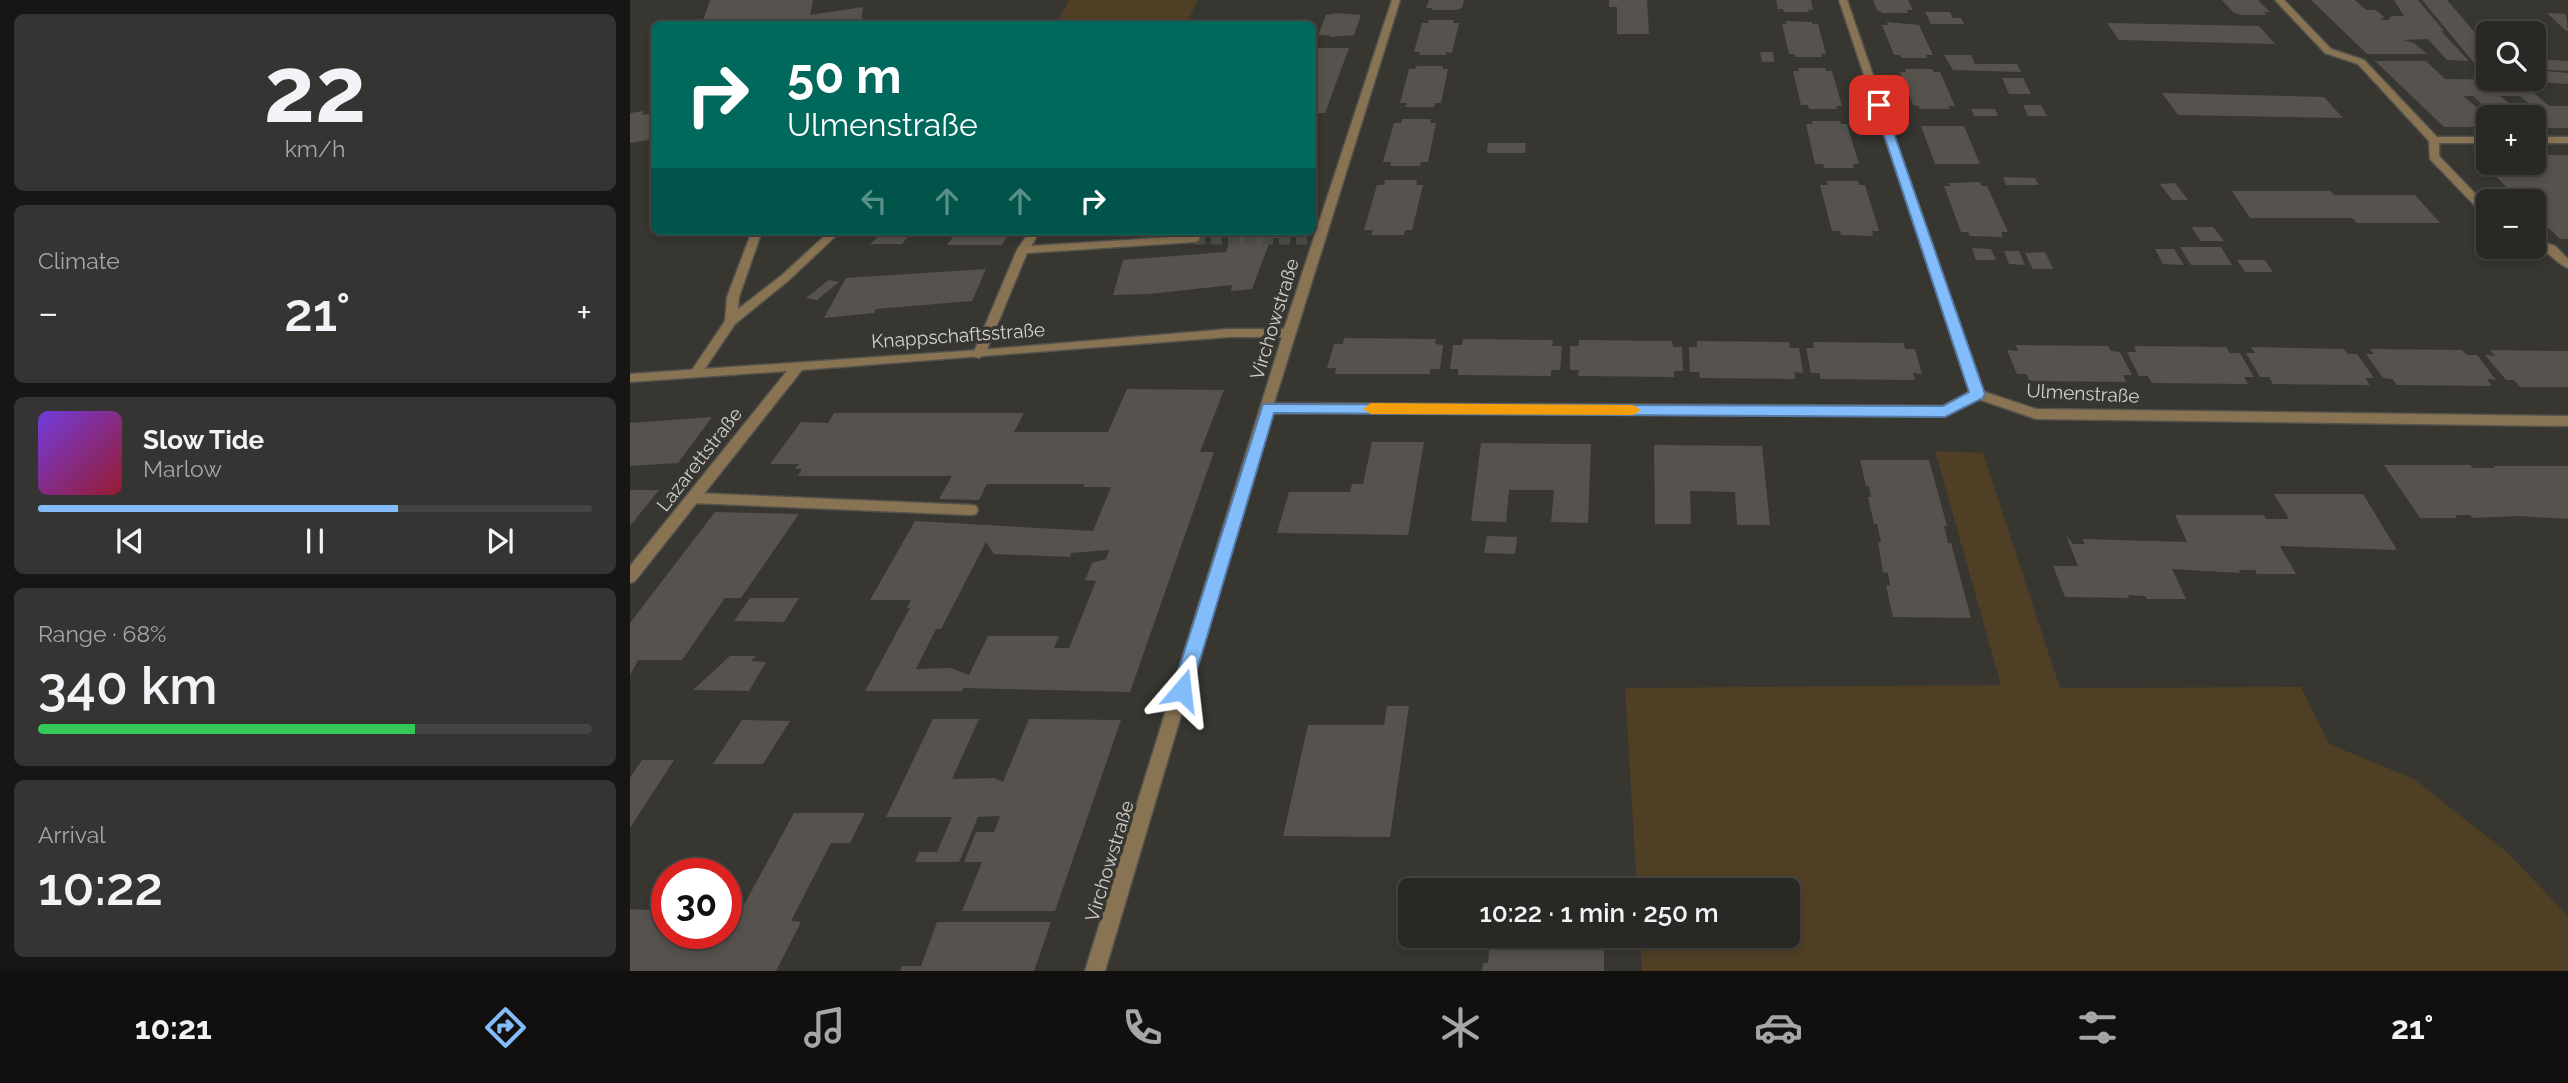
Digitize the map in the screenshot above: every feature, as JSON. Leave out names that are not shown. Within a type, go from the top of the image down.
[{"type":"street","name":"Virchowstraße","points":[[1095,971],[1289,333],[1396,0]]},
{"type":"street","points":[[1268,408],[1945,411],[1978,394],[1843,0]]},
{"type":"street","points":[[2279,0],[2328,51],[2361,62],[2434,140],[2434,157],[2476,201]]},
{"type":"street","points":[[2434,140],[2476,140]]},
{"type":"street","points":[[2546,140],[2568,140]]},
{"type":"street","points":[[731,321],[733,297],[756,235]]},
{"type":"street","points":[[696,373],[731,321],[785,278],[832,235]]},
{"type":"street","points":[[979,354],[1023,250],[1032,235]]},
{"type":"street","points":[[1023,250],[1196,235]]},
{"type":"street","points":[[2546,246],[2568,265]]},
{"type":"street","name":"Knappschaftsstraße","points":[[630,378],[979,354],[1229,333],[1289,333]]},
{"type":"street","name":"Lazarettstraße","points":[[630,577],[799,365]]},
{"type":"street","name":"Ulmenstraße","points":[[1978,394],[2010,408],[2036,414],[2568,421]]},
{"type":"street","points":[[693,498],[971,510]]},
{"type":"shaded area","points":[[1069,0],[1198,0],[1188,21],[1058,21]]},
{"type":"shaded area","points":[[1935,451],[1983,453],[2060,688],[2301,687],[2329,744],[2414,779],[2509,854],[2568,916],[2568,971],[1642,971],[1641,948],[1800,948],[1800,878],[1636,878],[1625,688],[2001,685]]},
{"type":"building","points":[[710,0],[813,0],[810,15],[863,7],[861,21],[703,21]]},
{"type":"building","points":[[1429,0],[1464,0],[1462,8],[1456,10],[1431,10],[1432,8],[1426,8]]},
{"type":"building","points":[[1609,0],[1647,0],[1649,34],[1617,34],[1617,7],[1609,7]]},
{"type":"building","points":[[1776,0],[1811,0],[1813,10],[1784,12],[1783,9],[1778,9]]},
{"type":"building","points":[[1873,0],[1908,0],[1913,10],[1907,10],[1908,13],[1883,13],[1877,10]]},
{"type":"building","points":[[2222,0],[2258,0],[2270,12],[2264,12],[2266,15],[2241,15],[2233,12]]},
{"type":"building","points":[[2311,0],[2355,0],[2366,10],[2376,10],[2385,18],[2380,18],[2388,20],[2392,16],[2404,16],[2394,0],[2418,0],[2444,31],[2441,31],[2469,61],[2447,60],[2428,39],[2404,40],[2414,43],[2427,54],[2367,54]]},
{"type":"building","points":[[2422,0],[2447,0],[2476,34],[2475,64]]},
{"type":"building","points":[[1925,12],[1950,12],[1953,18],[1961,18],[1964,24],[1931,24]]},
{"type":"building","points":[[2547,13],[2566,14],[2568,31],[2565,30]]},
{"type":"building","points":[[1326,15],[1361,15],[1354,35],[1318,35]]},
{"type":"building","points":[[1429,20],[1454,20],[1453,23],[1459,23],[1452,53],[1419,55],[1420,52],[1414,52],[1422,23],[1428,23]]},
{"type":"building","points":[[1786,21],[1818,24],[1826,54],[1821,54],[1822,57],[1795,57],[1795,54],[1789,54],[1782,24],[1787,24]]},
{"type":"building","points":[[1887,22],[1919,25],[1933,55],[1926,55],[1927,58],[1901,58],[1900,55],[1894,55],[1882,25],[1888,25]]},
{"type":"building","points":[[2107,23],[2259,26],[2275,44],[2119,40]]},
{"type":"building","points":[[1316,48],[1349,48],[1325,113],[1316,113]]},
{"type":"building","points":[[1760,52],[1773,52],[1774,62],[1762,62]]},
{"type":"building","points":[[1944,55],[1971,55],[1975,64],[2017,64],[2021,72],[1953,70]]},
{"type":"building","points":[[2546,60],[2568,61],[2568,71],[2546,70]]},
{"type":"building","points":[[2375,61],[2426,61],[2445,79],[2476,79],[2476,91],[2532,91],[2549,106],[2568,106],[2568,128],[2546,128],[2546,105],[2531,105],[2520,96],[2500,96],[2511,105],[2483,105],[2473,96],[2463,96],[2476,107],[2476,127],[2444,127]]},
{"type":"building","points":[[1417,66],[1443,66],[1443,69],[1448,69],[1441,103],[1435,103],[1434,107],[1405,107],[1407,103],[1400,103],[1409,69],[1415,69]]},
{"type":"building","points":[[1798,68],[1825,68],[1826,71],[1832,71],[1842,106],[1836,106],[1837,109],[1809,109],[1808,105],[1801,105],[1793,71],[1799,71]]},
{"type":"building","points":[[1905,69],[1932,69],[1934,72],[1940,72],[1955,106],[1948,106],[1950,109],[1920,109],[1919,106],[1913,105],[1900,72],[1906,72]]},
{"type":"building","points":[[2546,71],[2568,73],[2568,84],[2546,82]]},
{"type":"building","points":[[2002,78],[2023,78],[2031,94],[2009,94]]},
{"type":"building","points":[[2162,93],[2324,97],[2343,118],[2178,115]]},
{"type":"building","points":[[2023,105],[2041,105],[2047,116],[2028,116]]},
{"type":"building","points":[[1971,109],[1995,109],[1998,116],[1974,116]]},
{"type":"building","points":[[644,111],[642,115],[651,114],[651,140],[630,143],[630,113]]},
{"type":"building","points":[[1402,119],[1431,119],[1430,123],[1436,123],[1428,162],[1421,162],[1420,166],[1390,166],[1391,162],[1383,162],[1394,123],[1401,123]]},
{"type":"building","points":[[1812,121],[1840,121],[1841,124],[1847,124],[1859,164],[1853,164],[1854,168],[1824,168],[1823,164],[1815,164],[1806,124],[1813,124]]},
{"type":"building","points":[[1921,126],[1964,126],[1980,164],[1935,164]]},
{"type":"building","points":[[1488,143],[1526,143],[1525,153],[1487,153]]},
{"type":"building","points":[[2546,155],[2568,155],[2568,239],[2560,239],[2546,226],[2546,189],[2509,189],[2494,175],[2546,175]]},
{"type":"building","points":[[2003,177],[2035,178],[2039,185],[2006,185]]},
{"type":"building","points":[[1385,180],[1417,180],[1416,185],[1423,185],[1412,230],[1405,230],[1404,235],[1371,235],[1373,230],[1364,230],[1377,185],[1384,185]]},
{"type":"building","points":[[1827,181],[1858,181],[1859,185],[1865,185],[1879,231],[1872,231],[1873,236],[1841,235],[1840,231],[1832,231],[1820,185],[1828,185]]},
{"type":"building","points":[[1980,182],[1981,186],[1987,186],[2008,232],[2001,232],[2003,237],[1970,236],[1968,232],[1961,232],[1944,186],[1950,186],[1949,183]]},
{"type":"building","points":[[2175,183],[2188,200],[2172,200],[2160,184]]},
{"type":"building","points":[[2232,191],[2330,191],[2334,195],[2415,195],[2440,223],[2357,223],[2352,218],[2250,218]]},
{"type":"building","points":[[2191,227],[2213,227],[2224,241],[2201,241]]},
{"type":"building","points":[[880,235],[910,235],[902,244],[870,244]]},
{"type":"building","points":[[954,235],[1008,235],[1002,245],[947,245]]},
{"type":"building","points":[[1232,235],[1282,235],[1281,238],[1271,238],[1252,289],[1231,291],[1232,285],[1113,295],[1123,260],[1226,252]]},
{"type":"building","points":[[2180,247],[2221,247],[2232,265],[2191,265]]},
{"type":"building","points":[[1972,248],[1991,249],[1996,260],[1976,260]]},
{"type":"building","points":[[2155,249],[2174,249],[2184,265],[2163,264]]},
{"type":"building","points":[[2004,251],[2019,251],[2025,265],[2009,264]]},
{"type":"building","points":[[2045,252],[2053,269],[2033,269],[2025,253]]},
{"type":"building","points":[[2237,260],[2265,260],[2273,272],[2245,272]]},
{"type":"building","points":[[986,269],[972,301],[876,309],[874,313],[824,318],[846,278]]},
{"type":"building","points":[[829,280],[839,282],[817,300],[806,298]]},
{"type":"building","points":[[1344,338],[1436,339],[1435,344],[1443,345],[1440,369],[1430,369],[1430,374],[1335,374],[1336,368],[1327,368],[1334,344],[1343,344]]},
{"type":"building","points":[[1463,339],[1553,340],[1552,346],[1562,346],[1560,370],[1551,370],[1551,376],[1458,375],[1458,369],[1450,369],[1453,345],[1462,345]]},
{"type":"building","points":[[1579,340],[1672,341],[1673,347],[1682,347],[1683,371],[1674,371],[1674,377],[1578,376],[1579,370],[1570,370],[1570,346],[1579,346]]},
{"type":"building","points":[[1697,341],[1789,342],[1790,348],[1799,348],[1803,373],[1794,372],[1795,379],[1700,378],[1699,372],[1690,372],[1689,347],[1697,347]]},
{"type":"building","points":[[1813,342],[1904,343],[1905,349],[1915,349],[1922,374],[1913,373],[1915,380],[1820,379],[1820,373],[1811,373],[1806,348],[1814,348]]},
{"type":"building","points":[[2016,345],[2108,346],[2111,351],[2120,352],[2132,375],[2123,375],[2126,382],[2029,381],[2027,374],[2017,374],[2007,350],[2018,351]]},
{"type":"building","points":[[2134,346],[2226,347],[2230,353],[2240,353],[2254,377],[2244,377],[2248,384],[2152,383],[2148,376],[2139,376],[2127,352],[2136,352]]},
{"type":"building","points":[[2251,347],[2344,349],[2348,354],[2357,354],[2374,378],[2365,378],[2370,385],[2273,384],[2269,377],[2260,377],[2246,353],[2255,353]]},
{"type":"building","points":[[2370,349],[2462,350],[2467,355],[2477,355],[2496,380],[2487,379],[2492,386],[2397,385],[2392,379],[2383,378],[2366,354],[2374,354]]},
{"type":"building","points":[[2490,350],[2568,351],[2568,387],[2520,387],[2514,380],[2506,380],[2485,355],[2495,356]]},
{"type":"building","points":[[1127,389],[1224,390],[1200,452],[1214,452],[1130,692],[963,688],[962,691],[865,691],[910,608],[907,608],[911,600],[870,600],[915,521],[1093,531],[1111,487],[1083,487],[1085,484],[987,484],[979,500],[939,499],[952,476],[798,476],[802,469],[795,469],[799,464],[770,464],[801,422],[828,423],[834,413],[1024,413],[1014,432],[1108,432]],"holes":[[[986,542],[994,554],[1070,557],[1071,553],[1109,550],[1106,559],[1092,563],[1085,580],[1096,581],[1069,648],[1054,648],[1059,636],[988,636],[969,675],[951,668],[916,669],[936,629],[941,629]]]},
{"type":"building","points":[[712,417],[678,463],[630,466],[630,423]]},
{"type":"building","points":[[1372,442],[1424,442],[1408,535],[1277,533],[1289,492],[1350,492],[1352,484],[1363,484]]},
{"type":"building","points":[[1481,443],[1591,444],[1588,523],[1551,522],[1554,490],[1509,490],[1506,522],[1471,521]]},
{"type":"building","points":[[1654,445],[1762,446],[1770,525],[1737,525],[1735,492],[1690,491],[1691,524],[1655,524]]},
{"type":"building","points":[[1860,460],[1929,460],[1947,526],[1944,526],[1948,543],[1951,543],[1971,618],[1893,617],[1886,586],[1890,585],[1888,573],[1883,572],[1878,542],[1881,542],[1877,524],[1874,524],[1868,497],[1871,497],[1869,486],[1866,486]]},
{"type":"building","points":[[2384,465],[2470,465],[2473,468],[2568,466],[2568,519],[2519,516],[2473,518],[2470,515],[2455,515],[2457,518],[2420,518]]},
{"type":"building","points":[[630,490],[659,490],[630,526]]},
{"type":"building","points":[[2274,494],[2363,494],[2397,550],[2280,546],[2296,574],[2257,574],[2255,570],[2239,570],[2240,573],[2172,569],[2186,599],[2147,599],[2145,596],[2128,595],[2129,598],[2065,597],[2053,566],[2078,566],[2066,535],[2073,544],[2085,544],[2082,539],[2187,542],[2175,515],[2264,515],[2266,519],[2289,519]]},
{"type":"building","points":[[715,512],[799,514],[741,598],[725,598],[682,660],[638,660],[630,675],[630,623]]},
{"type":"building","points":[[1487,536],[1517,537],[1515,554],[1484,553]]},
{"type":"building","points":[[750,598],[799,598],[784,622],[734,621]]},
{"type":"building","points":[[730,656],[756,656],[751,661],[766,662],[749,691],[693,690]]},
{"type":"building","points":[[1387,706],[1409,706],[1390,837],[1283,836],[1308,725],[1384,725]]},
{"type":"building","points":[[933,719],[979,719],[952,779],[994,778],[1003,782],[1029,719],[1121,720],[1055,911],[962,911],[982,862],[964,862],[976,832],[994,832],[1000,816],[978,817],[959,862],[915,862],[919,852],[937,852],[952,817],[886,817]]},
{"type":"building","points":[[742,720],[790,721],[763,764],[713,764]]},
{"type":"building","points":[[642,760],[674,760],[630,828],[630,778]]},
{"type":"building","points":[[794,813],[865,813],[850,843],[831,843],[791,921],[801,922],[776,971],[630,971],[630,909],[651,910],[651,949],[742,949],[742,908]]},
{"type":"building","points":[[937,922],[1051,922],[1034,971],[900,971],[902,966],[921,966]]},
{"type":"building","points":[[1489,948],[1604,948],[1604,971],[1482,971],[1483,963],[1488,963]]},
{"type":"tunnel","points":[[1194,239],[1319,239]]},
{"type":"slow traffic","points":[[1371,409],[1633,410]]},
{"type":"route","points":[[1182,690],[1268,408],[1945,411],[1978,394],[1879,105]]}]
